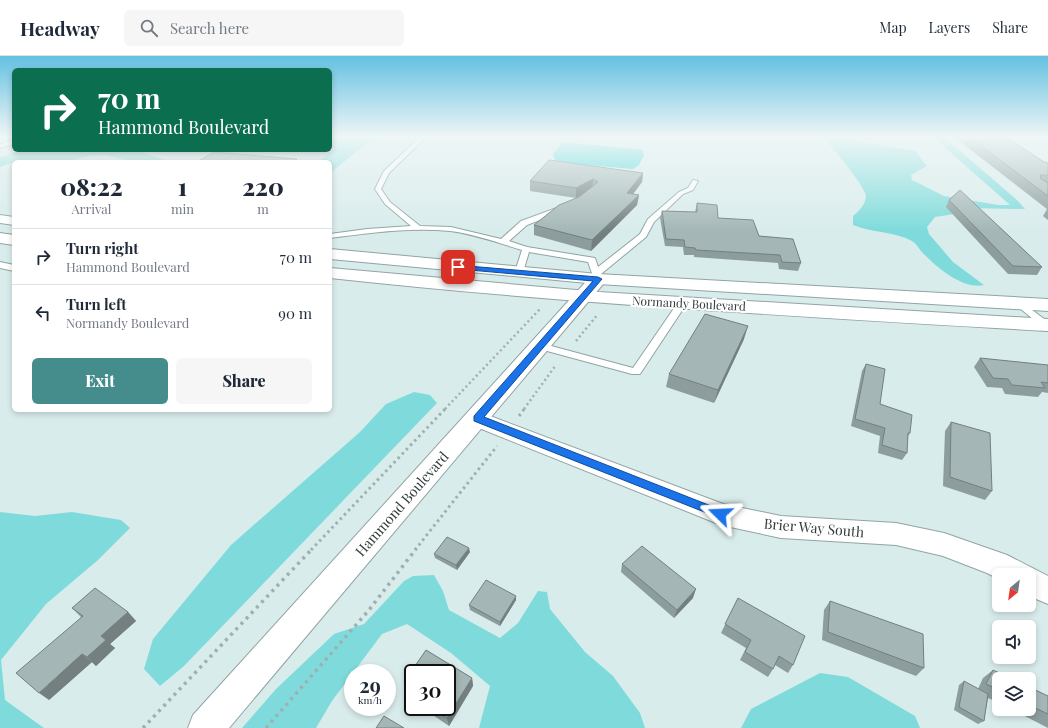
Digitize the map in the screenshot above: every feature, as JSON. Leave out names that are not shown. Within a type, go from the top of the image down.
[{"type":"main road","points":[[0,219],[12,221]]},
{"type":"main road","points":[[0,238],[12,240]]},
{"type":"main road","name":"Normandy Boulevard","points":[[332,254],[519,272],[594,290],[682,303],[1047,326]]},
{"type":"main road","name":"Normandy Boulevard","points":[[332,273],[432,284],[1048,305]]},
{"type":"main road","name":"Hammond Boulevard","points":[[206,728],[540,346],[594,290]]},
{"type":"street","name":"Brier Way South","points":[[477,419],[720,514],[781,527],[896,534],[944,545],[1005,568]]},
{"type":"street","points":[[1036,585],[1048,591]]},
{"type":"lane","points":[[390,168],[386,172],[378,189],[387,204],[418,228]]},
{"type":"lane","points":[[594,290],[643,235],[651,221],[681,193],[691,189],[695,181]]},
{"type":"lane","points":[[503,242],[524,223],[567,206]]},
{"type":"lane","points":[[332,236],[367,231],[418,228],[456,230],[526,249],[592,260],[594,290]]},
{"type":"lane","points":[[519,272],[526,249]]},
{"type":"lane","points":[[0,265],[12,268]]},
{"type":"lane","points":[[0,273],[12,268]]},
{"type":"lane","points":[[540,346],[636,372],[682,303]]},
{"type":"lane","points":[[1019,303],[1047,326]]},
{"type":"path","points":[[266,728],[369,610],[508,431],[566,353],[594,290]]},
{"type":"path","points":[[143,728],[542,307]]},
{"type":"shaded area","points":[[849,168],[923,168],[911,175],[912,180],[944,196],[998,205],[1010,205],[969,168],[980,168],[1017,200],[1025,209],[965,208],[961,213],[935,217],[927,227],[929,234],[953,262],[984,285],[976,286],[959,281],[950,276],[928,258],[913,242],[905,238],[898,235],[860,228],[853,225],[853,216],[860,210],[865,202],[866,196],[860,184]]},
{"type":"shaded area","points":[[414,392],[430,395],[437,403],[184,666],[160,686],[144,669],[153,639],[231,545],[360,432],[386,404]]},
{"type":"shaded area","points":[[0,512],[35,516],[72,512],[121,520],[130,528],[98,560],[46,604],[1,660],[5,700],[44,728],[0,728]]},
{"type":"shaded area","points":[[434,575],[443,591],[449,610],[500,638],[518,623],[538,591],[547,592],[550,609],[585,652],[613,676],[640,713],[645,728],[479,728],[490,686],[451,653],[407,624],[382,634],[360,664],[344,664],[344,685],[332,701],[316,728],[242,728],[276,689],[334,634],[364,624],[404,581],[413,576]]},
{"type":"shaded area","points":[[820,673],[848,677],[915,716],[920,728],[741,728],[751,709]]},
{"type":"building","points":[[541,168],[609,168],[643,173],[627,193],[639,195],[592,240],[534,225],[559,205],[579,197],[598,182],[593,179],[576,188],[530,181]]},
{"type":"building","points":[[1011,168],[1048,168],[1048,176],[1040,175],[1041,179],[1048,183],[1048,196]]},
{"type":"building","points":[[960,190],[1042,267],[1013,266],[949,200]]},
{"type":"building","points":[[697,203],[717,205],[718,218],[753,220],[759,236],[793,239],[801,263],[782,262],[780,255],[696,250],[695,248],[685,247],[684,240],[666,239],[662,211],[697,212]]},
{"type":"building","points":[[705,314],[748,326],[718,390],[669,374]]},
{"type":"building","points":[[980,358],[1048,365],[1048,383],[1041,382],[1045,388],[1012,385],[1008,379],[993,378]]},
{"type":"building","points":[[866,364],[885,369],[880,404],[912,415],[910,433],[908,433],[907,453],[882,445],[885,428],[855,419]]},
{"type":"building","points":[[951,422],[990,433],[992,491],[950,477]]},
{"type":"building","points":[[447,537],[469,548],[456,565],[434,554]]},
{"type":"building","points":[[642,546],[696,589],[677,610],[622,564]]},
{"type":"building","points":[[486,580],[516,596],[500,622],[469,605]]},
{"type":"building","points":[[95,588],[128,612],[101,636],[106,640],[87,657],[82,654],[39,693],[16,673],[83,616],[72,608]]},
{"type":"building","points":[[738,598],[805,636],[793,665],[779,656],[773,669],[745,652],[751,640],[725,624]]},
{"type":"building","points":[[830,601],[923,634],[924,668],[828,632]]},
{"type":"building","points":[[426,650],[449,664],[416,664]]},
{"type":"building","points":[[456,668],[472,678],[456,704]]},
{"type":"building","points":[[992,672],[992,687],[986,684]]},
{"type":"building","points":[[964,681],[988,694],[984,721],[959,707]]},
{"type":"building","points":[[1036,690],[1048,696],[1048,714],[1036,708]]},
{"type":"building","points":[[384,716],[404,728],[376,728]]},
{"type":"route","points":[[458,267],[598,279],[477,419],[720,514]]}]
